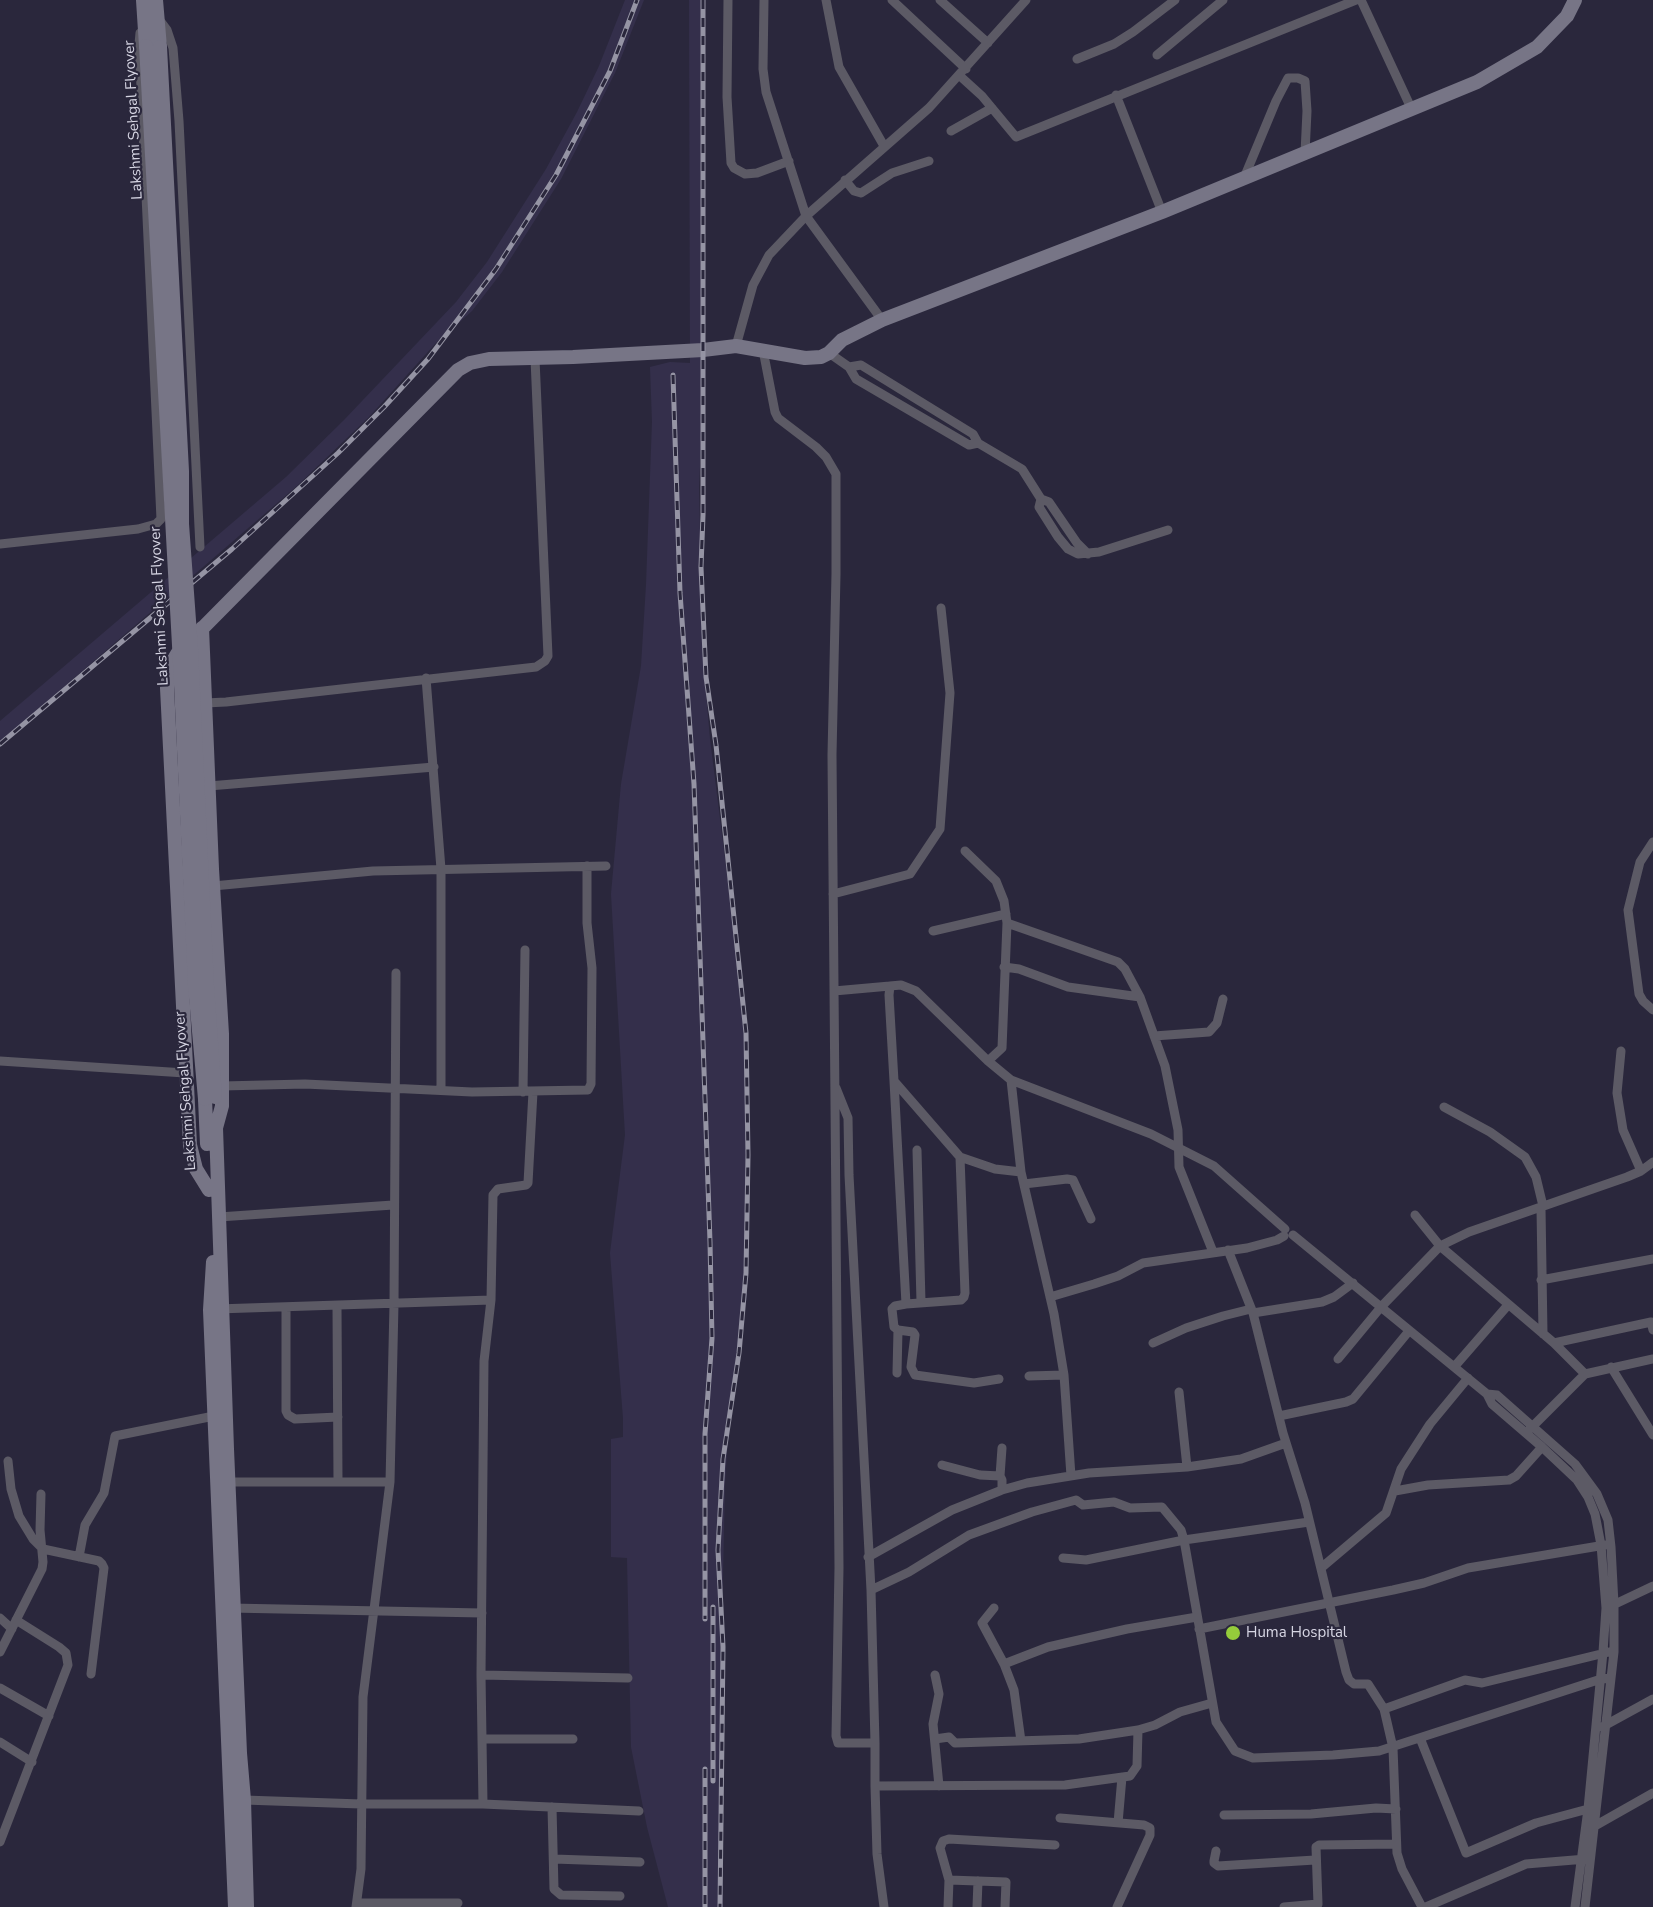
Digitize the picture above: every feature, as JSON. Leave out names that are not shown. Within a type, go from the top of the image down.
[{"type":"main road","points":[[143,0],[152,19]]},
{"type":"main road","points":[[152,19],[156,0]]},
{"type":"main road","points":[[209,1190],[196,1169],[190,1145],[166,688],[170,666],[177,654],[202,628],[458,370],[470,363],[489,359],[535,359],[703,350],[736,346],[805,358],[821,357],[829,353],[842,340],[882,320],[1162,212],[1477,82],[1537,47],[1567,15],[1575,0]]},
{"type":"main road","name":"Lakshmi Sehgal Flyover","points":[[152,19],[182,471],[182,524],[191,648],[216,1128],[219,1217],[216,1310]]},
{"type":"main road","points":[[202,628],[222,1034],[214,1094]]},
{"type":"main road","name":"Lakshmi Sehgal Flyover","points":[[214,1094],[209,1190],[216,1310]]},
{"type":"main road","points":[[216,1310],[214,1416],[244,1800],[247,1907]]},
{"type":"main road","points":[[216,1310],[228,1482],[235,1907]]},
{"type":"street","points":[[728,0],[727,97],[731,163],[734,168],[745,174],[757,173],[789,161]]},
{"type":"street","points":[[764,0],[763,69],[766,92],[806,216],[882,320]]},
{"type":"street","points":[[826,0],[839,68],[884,146]]},
{"type":"street","points":[[892,0],[963,73],[1016,137],[1344,2],[1356,0]]},
{"type":"street","points":[[940,0],[988,43]]},
{"type":"street","points":[[736,346],[753,285],[769,255],[845,180],[929,108],[963,73],[1026,0]]},
{"type":"street","points":[[1077,59],[1114,44],[1175,0]]},
{"type":"street","points":[[1157,55],[1223,0]]},
{"type":"street","points":[[1361,0],[1413,110]]},
{"type":"street","points":[[0,544],[143,528],[159,522],[162,513],[139,44],[152,19],[167,30],[173,48],[180,121],[200,547]]},
{"type":"street","points":[[1244,178],[1288,78],[1305,81],[1307,111],[1305,153]]},
{"type":"street","points":[[1116,95],[1162,212]]},
{"type":"street","points":[[951,131],[992,108]]},
{"type":"street","points":[[845,180],[854,191],[861,193],[892,173],[929,161]]},
{"type":"street","points":[[762,350],[778,418],[816,447],[826,457],[836,474],[832,755],[839,1568],[836,1736],[838,1743],[875,1743]]},
{"type":"street","points":[[829,353],[849,367],[856,380],[969,445],[978,443]]},
{"type":"street","points":[[205,703],[536,667],[545,661],[548,656],[535,359]]},
{"type":"street","points":[[849,367],[861,365],[973,434],[978,443],[1022,469],[1041,499],[1049,502],[1077,543],[1088,554],[1168,530]]},
{"type":"street","points":[[833,894],[910,874],[940,829],[950,693],[941,608]]},
{"type":"street","points":[[426,678],[441,869],[441,1090]]},
{"type":"street","points":[[208,786],[434,767]]},
{"type":"street","points":[[1653,842],[1640,862],[1628,910],[1639,994],[1642,1001],[1653,1010]]},
{"type":"street","points":[[965,851],[996,880],[1004,901],[1007,918],[1002,1048],[988,1062]]},
{"type":"street","points":[[214,1094],[305,1084],[528,1092],[585,1092],[590,1089],[592,968],[587,923],[587,866]]},
{"type":"street","points":[[213,886],[373,871],[606,866]]},
{"type":"street","points":[[933,931],[1007,918],[1118,962],[1125,969],[1140,997],[1173,1097],[1178,1130],[1179,1167],[1213,1252]]},
{"type":"street","points":[[483,1804],[481,1675],[484,1362],[491,1300],[493,1195],[498,1189],[528,1183],[525,950]]},
{"type":"street","points":[[1004,967],[1019,969],[1068,987],[1140,997]]},
{"type":"street","points":[[396,973],[394,1304],[390,1482],[363,1697],[361,1869],[356,1905],[458,1903]]},
{"type":"street","points":[[834,991],[901,985],[916,991],[988,1062],[1011,1080],[1151,1134],[1214,1166],[1287,1234],[1455,1366],[1487,1394],[1492,1404],[1509,1412],[1575,1464],[1606,1544],[1610,1606],[1608,1652],[1611,1678],[1605,1725],[1598,1748],[1595,1826],[1585,1907]]},
{"type":"street","points":[[890,986],[888,994],[906,1304]]},
{"type":"street","points":[[1154,1036],[1209,1032],[1217,1023],[1222,999]]},
{"type":"street","points":[[1621,1051],[1617,1093],[1623,1130],[1641,1171]]},
{"type":"street","points":[[0,1061],[185,1073]]},
{"type":"street","points":[[1011,1080],[1021,1172],[1050,1297],[1064,1375],[1071,1476]]},
{"type":"street","points":[[894,1081],[960,1157],[995,1168],[1021,1172]]},
{"type":"street","points":[[835,1086],[848,1118],[871,1590],[877,1854],[884,1907]]},
{"type":"street","points":[[1444,1107],[1490,1132],[1525,1157],[1536,1177],[1542,1207],[1543,1334]]},
{"type":"street","points":[[917,1150],[921,1302]]},
{"type":"street","points":[[960,1157],[965,1293],[961,1299],[895,1306],[891,1309],[894,1327],[898,1330],[913,1332],[915,1335],[911,1367],[915,1376],[974,1383],[999,1379]]},
{"type":"street","points":[[1338,1359],[1381,1307],[1440,1246],[1458,1236],[1641,1171],[1653,1162]]},
{"type":"street","points":[[1024,1184],[1073,1180],[1091,1219]]},
{"type":"street","points":[[219,1217],[393,1205]]},
{"type":"street","points":[[1415,1215],[1440,1246],[1554,1343],[1585,1374]]},
{"type":"street","points":[[1050,1297],[1105,1281],[1143,1263],[1262,1245],[1287,1234]]},
{"type":"street","points":[[1228,1250],[1252,1311],[1350,1680],[1357,1685],[1368,1684],[1384,1709],[1393,1748],[1397,1853],[1402,1869],[1424,1907],[1526,1864],[1591,1859]]},
{"type":"street","points":[[1541,1280],[1653,1259]]},
{"type":"street","points":[[1154,1343],[1195,1325],[1252,1311],[1322,1302],[1353,1284]]},
{"type":"street","points":[[216,1310],[491,1300]]},
{"type":"street","points":[[1455,1366],[1508,1305]]},
{"type":"street","points":[[337,1306],[338,1482]]},
{"type":"street","points":[[286,1307],[286,1410],[288,1415],[295,1419],[338,1417]]},
{"type":"street","points":[[1554,1343],[1651,1322],[1653,1330]]},
{"type":"street","points":[[897,1373],[898,1330]]},
{"type":"street","points":[[1279,1416],[1353,1399],[1409,1331]]},
{"type":"street","points":[[1530,1429],[1585,1374],[1653,1359]]},
{"type":"street","points":[[1611,1367],[1653,1435]]},
{"type":"street","points":[[1029,1376],[1064,1375]]},
{"type":"street","points":[[1321,1568],[1383,1516],[1389,1508],[1401,1469],[1430,1424],[1468,1378]]},
{"type":"street","points":[[1179,1392],[1187,1467]]},
{"type":"street","points":[[78,1557],[85,1525],[104,1493],[115,1436],[214,1416]]},
{"type":"street","points":[[1530,1429],[1542,1447],[1580,1477]]},
{"type":"street","points":[[868,1557],[952,1510],[1002,1490],[1027,1483],[1089,1473],[1187,1467],[1241,1459],[1286,1443]]},
{"type":"street","points":[[1395,1491],[1428,1485],[1509,1480],[1516,1476],[1542,1447]]},
{"type":"street","points":[[1002,1448],[999,1476],[1002,1480],[1002,1490]]},
{"type":"street","points":[[8,1461],[11,1490],[23,1526],[33,1539],[43,1549],[99,1561],[104,1568],[91,1674]]},
{"type":"street","points":[[942,1465],[980,1475],[999,1476]]},
{"type":"street","points":[[228,1482],[390,1482]]},
{"type":"street","points":[[0,1492],[11,1490]]},
{"type":"street","points":[[0,1652],[42,1569],[41,1494]]},
{"type":"street","points":[[871,1590],[909,1572],[969,1536],[1032,1512],[1076,1500],[1083,1506],[1114,1502],[1130,1508],[1162,1507],[1181,1530],[1184,1540],[1216,1722],[1235,1751],[1253,1758],[1333,1755],[1393,1748],[1601,1679],[1611,1678]]},
{"type":"street","points":[[1063,1558],[1086,1560],[1184,1540],[1309,1521]]},
{"type":"street","points":[[1199,1629],[1424,1583],[1468,1568],[1606,1544]]},
{"type":"street","points":[[1610,1606],[1653,1586]]},
{"type":"street","points":[[229,1608],[482,1613]]},
{"type":"street","points":[[994,1608],[982,1623],[1004,1664],[1014,1690],[1021,1741]]},
{"type":"street","points":[[1004,1664],[1048,1647],[1127,1629],[1197,1617]]},
{"type":"street","points":[[0,1618],[59,1647],[68,1659],[68,1665],[0,1842]]},
{"type":"street","points":[[1384,1709],[1465,1680],[1482,1683],[1608,1652]]},
{"type":"street","points":[[1598,1748],[1595,1731],[1601,1679],[1608,1652]]},
{"type":"street","points":[[481,1675],[628,1678]]},
{"type":"street","points":[[935,1675],[939,1694],[933,1724],[939,1786]]},
{"type":"street","points":[[0,1688],[49,1716]]},
{"type":"street","points":[[1595,1731],[1653,1698]]},
{"type":"street","points":[[935,1739],[949,1737],[955,1743],[1079,1739],[1138,1730],[1155,1725],[1180,1712],[1212,1703]]},
{"type":"street","points":[[875,1786],[1065,1785],[1130,1776],[1137,1766],[1138,1730]]},
{"type":"street","points":[[1420,1738],[1466,1853],[1536,1823],[1588,1809]]},
{"type":"street","points":[[482,1739],[573,1739]]},
{"type":"street","points":[[0,1742],[32,1761]]},
{"type":"street","points":[[1118,1823],[1122,1777]]},
{"type":"street","points":[[1575,1907],[1588,1809],[1595,1784]]},
{"type":"street","points":[[1585,1831],[1653,1793]]},
{"type":"street","points":[[244,1800],[361,1804],[483,1804],[639,1811]]},
{"type":"street","points":[[552,1807],[554,1889],[557,1893],[620,1896]]},
{"type":"street","points":[[1224,1815],[1311,1814],[1376,1808],[1396,1809]]},
{"type":"street","points":[[1060,1818],[1148,1826],[1151,1832],[1117,1907]]},
{"type":"street","points":[[948,1907],[949,1880],[940,1844],[949,1839],[1055,1845]]},
{"type":"street","points":[[1284,1907],[1318,1905],[1315,1848],[1319,1845],[1396,1844]]},
{"type":"street","points":[[1216,1851],[1214,1861],[1218,1866],[1316,1860]]},
{"type":"street","points":[[554,1859],[640,1862]]},
{"type":"street","points":[[949,1880],[1006,1882],[1005,1907]]},
{"type":"street","points":[[976,1907],[978,1881]]},
{"type":"shaded area","points":[[625,0],[644,0],[615,73],[561,179],[502,272],[472,311],[435,344],[369,417],[297,486],[0,742],[0,721],[286,477],[344,420],[456,302],[487,262],[546,169],[599,66]]},
{"type":"shaded area","points":[[689,0],[704,0],[705,365],[699,487],[703,657],[710,739],[743,1002],[748,1097],[747,1295],[730,1406],[725,1484],[721,1668],[723,1907],[668,1907],[647,1827],[631,1747],[627,1558],[611,1557],[611,1439],[623,1437],[623,1418],[610,1253],[625,1135],[611,894],[621,784],[641,666],[652,422],[650,367],[670,362],[690,363]]},
{"type":"railway","points":[[0,744],[232,549],[338,453],[428,359],[496,269],[556,175],[610,71],[637,0]]},
{"type":"railway","points":[[703,0],[703,515],[701,567],[706,677],[716,745],[746,1033],[748,1155],[746,1273],[739,1353],[723,1459],[718,1550],[723,1647],[720,1907]]},
{"type":"railway","points":[[673,375],[680,593],[694,784],[710,1242],[712,1338],[705,1434],[705,1619]]},
{"type":"railway","points":[[713,1607],[713,1781]]},
{"type":"railway","points":[[705,1769],[705,1907]]},
{"type":"place","name":"Huma Hospital","points":[[1233,1633]]}]
